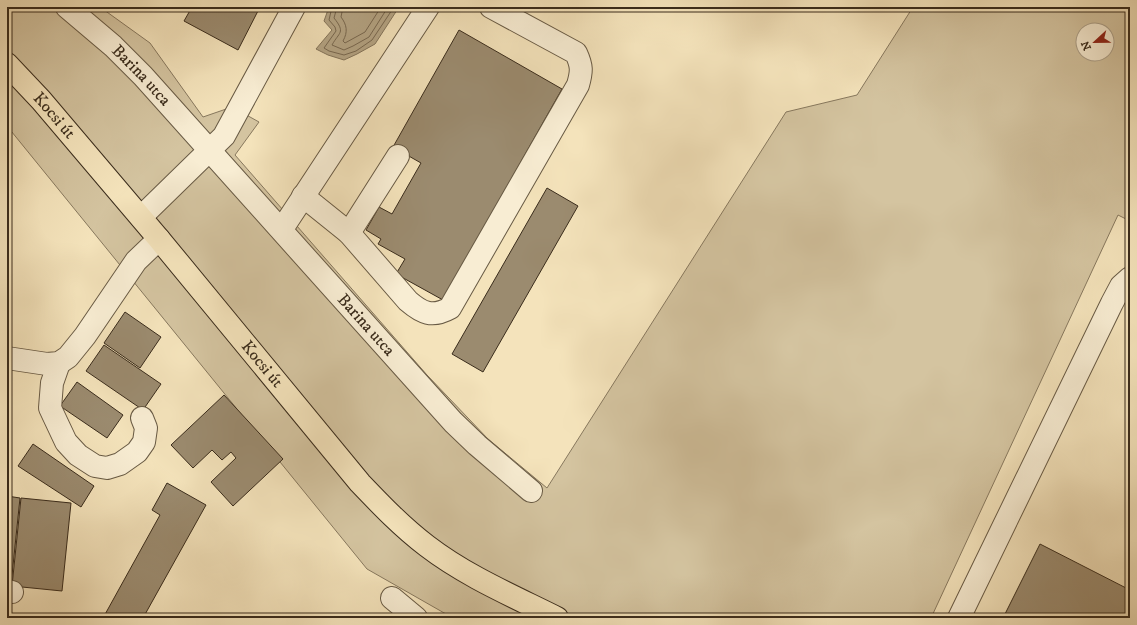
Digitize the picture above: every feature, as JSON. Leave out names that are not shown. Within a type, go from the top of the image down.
[{"type":"main road","name":"Kocsi út","points":[[7,64],[41,100],[141,217],[355,477],[382,506],[405,528],[450,562],[535,613],[557,618]]},
{"type":"street","name":"Barina utca","points":[[67,7],[118,51],[143,76],[282,229],[453,422],[530,491]]},
{"type":"street","points":[[141,217],[224,136],[294,7]]},
{"type":"street","points":[[282,229],[428,7]]},
{"type":"street","points":[[303,196],[349,233],[408,301],[419,310],[429,314],[441,313],[450,308],[578,85],[582,72],[580,61],[576,53],[491,7]]},
{"type":"street","points":[[349,233],[398,156]]},
{"type":"street","points":[[7,358],[47,364],[68,358],[136,261],[159,239]]},
{"type":"street","points":[[959,618],[1112,303],[1121,286],[1130,278]]},
{"type":"street","points":[[58,362],[52,383],[50,408],[66,442],[78,455],[95,466],[108,468],[120,464],[137,452],[144,442],[146,428],[142,418]]},
{"type":"street","points":[[392,598],[416,618]]},
{"type":"shaded area","points":[[7,7],[100,7],[150,43],[203,117],[232,107],[259,122],[235,155],[427,375],[488,439],[547,488],[786,112],[857,95],[913,7],[1130,7],[1130,221],[1118,215],[931,618],[453,618],[367,569],[7,126]]},
{"type":"water","points":[[329,7],[399,7],[375,44],[344,60],[316,49],[332,30],[324,21]]},
{"type":"building","points":[[192,7],[260,7],[238,50],[184,21]]},
{"type":"building","points":[[459,30],[562,89],[443,300],[396,274],[405,259],[378,244],[381,239],[366,230],[379,207],[392,214],[421,163],[393,147]]},
{"type":"building","points":[[547,188],[578,206],[483,372],[452,354]]},
{"type":"building","points":[[125,312],[161,337],[140,368],[104,343]]},
{"type":"building","points":[[104,345],[161,384],[143,410],[86,371]]},
{"type":"building","points":[[77,382],[123,415],[107,438],[60,406]]},
{"type":"building","points":[[224,395],[283,459],[233,506],[211,482],[236,458],[231,452],[222,460],[212,450],[193,468],[171,445]]},
{"type":"building","points":[[33,444],[94,486],[81,507],[18,466]]},
{"type":"building","points":[[167,483],[206,505],[143,618],[103,618],[160,515],[152,510]]},
{"type":"building","points":[[7,496],[20,498],[11,585],[7,585]]},
{"type":"building","points":[[21,498],[71,503],[62,591],[12,586]]},
{"type":"building","points":[[1040,544],[1130,590],[1130,618],[1003,618]]},
{"type":"building","points":[[7,613],[19,615],[19,618],[7,618]]}]
